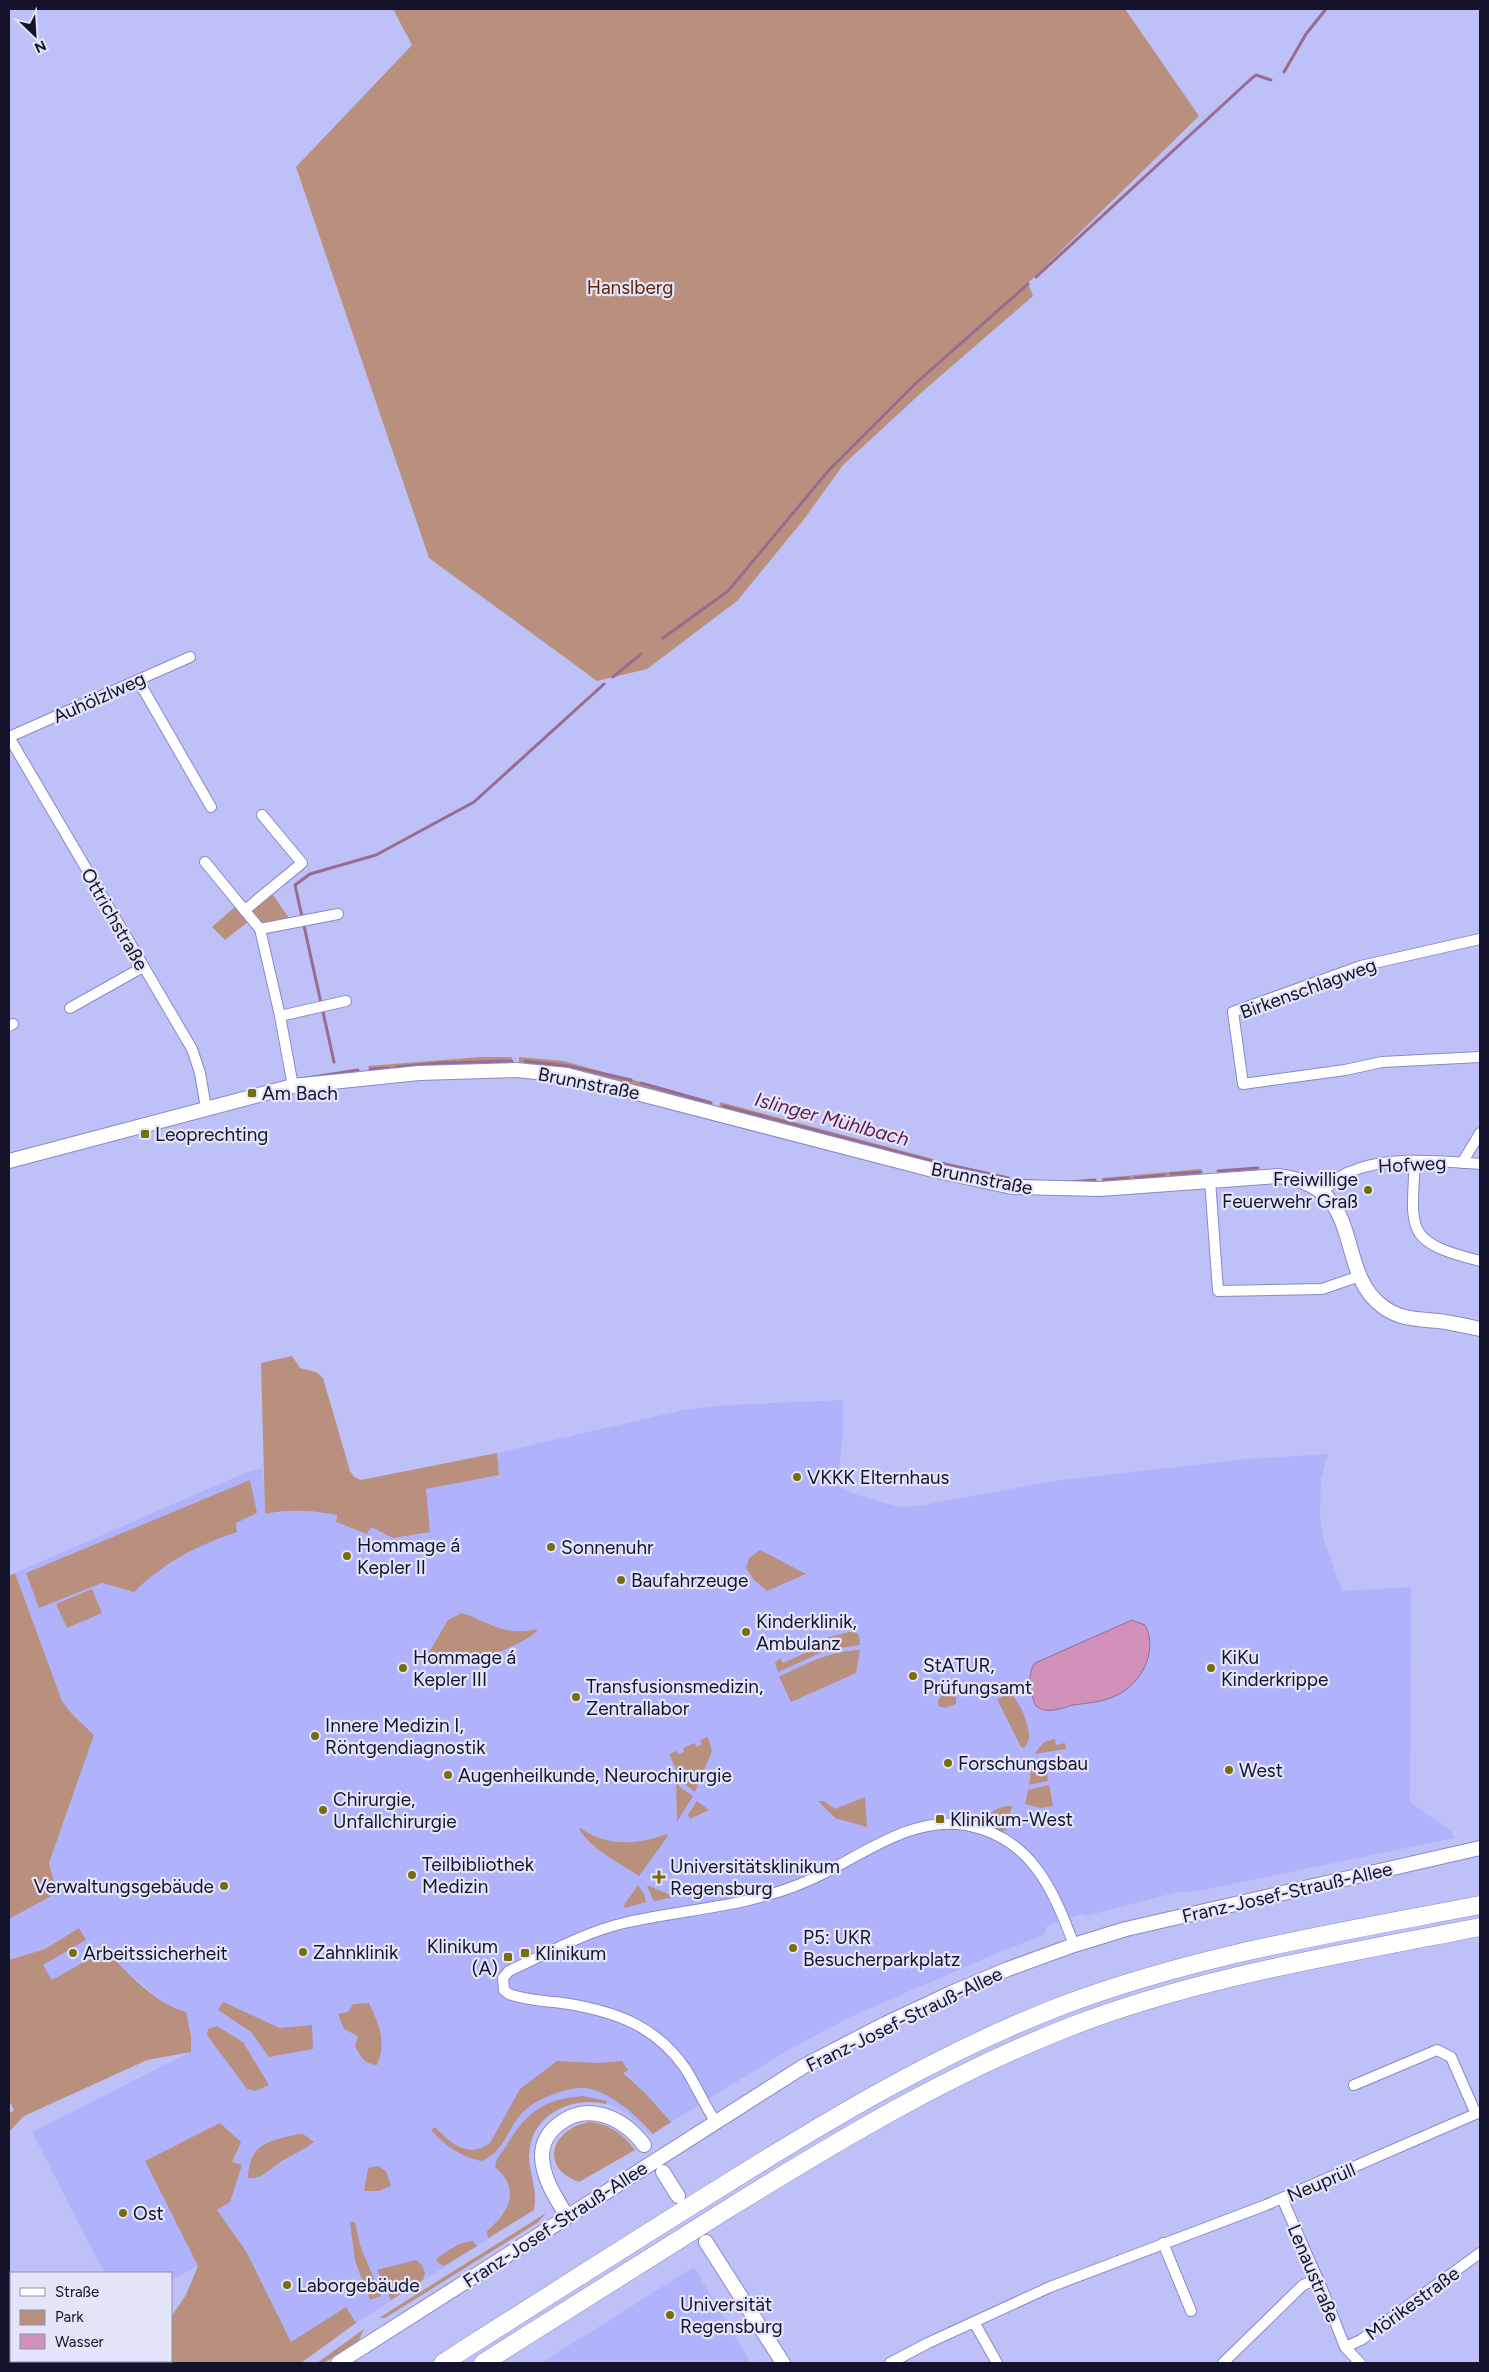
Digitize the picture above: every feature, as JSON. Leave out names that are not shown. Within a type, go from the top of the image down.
[{"type":"highway","points":[[443,2363],[809,2133],[908,2076],[1022,2022],[1107,1990],[1206,1962],[1257,1949],[1480,1905]]},
{"type":"highway","points":[[482,2363],[874,2120],[966,2072],[1034,2041],[1117,2010],[1212,1983],[1260,1971],[1480,1927]]},
{"type":"street","name":"Auhölzlweg","points":[[9,737],[190,658]]},
{"type":"street","points":[[138,680],[211,807]]},
{"type":"street","name":"Ottrichstraße","points":[[9,737],[192,1049],[200,1073],[206,1108]]},
{"type":"street","points":[[245,910],[302,863],[262,815]]},
{"type":"street","points":[[205,862],[260,929],[293,1082]]},
{"type":"street","points":[[260,929],[338,914]]},
{"type":"street","name":"Birkenschlagweg","points":[[1480,939],[1361,966],[1232,1012],[1243,1084],[1346,1070],[1382,1062],[1480,1058]]},
{"type":"street","points":[[70,1008],[143,967]]},
{"type":"street","points":[[280,1016],[346,1001]]},
{"type":"street","name":"Brunnstraße","points":[[9,1160],[206,1108],[293,1082],[419,1073],[516,1070],[567,1075],[956,1176],[1012,1187],[1100,1189],[1278,1176],[1302,1180],[1322,1192],[1333,1204],[1340,1216],[1360,1276],[1374,1300],[1395,1314],[1408,1319],[1439,1321],[1480,1329]]},
{"type":"street","points":[[1462,1163],[1480,1133]]},
{"type":"street","points":[[1415,1161],[1412,1217],[1416,1230],[1424,1240],[1436,1248],[1480,1261]]},
{"type":"street","name":"Hofweg","points":[[1322,1192],[1346,1174],[1380,1163],[1415,1161],[1480,1164]]},
{"type":"street","points":[[1210,1180],[1218,1291],[1322,1289],[1360,1276]]},
{"type":"street","points":[[715,2121],[685,2068],[669,2049],[649,2032],[628,2019],[602,2011],[509,1994],[504,1990],[503,1978],[509,1971],[605,1929],[624,1923],[728,1905],[782,1891],[825,1873],[898,1834],[930,1825],[946,1824],[968,1826],[991,1833],[1024,1852],[1038,1869],[1051,1892],[1074,1945]]},
{"type":"street","name":"Franz-Josef-Strauß-Allee","points":[[338,2363],[715,2121],[804,2066],[885,2024],[1008,1969],[1126,1928],[1480,1848]]},
{"type":"street","name":"Neuprüll","points":[[890,2363],[928,2343],[1050,2287],[1282,2198],[1478,2113],[1451,2057],[1437,2050],[1354,2085]]},
{"type":"street","points":[[568,2216],[547,2179],[543,2164],[544,2146],[552,2129],[568,2118],[580,2114],[595,2113],[619,2122],[630,2130],[644,2145]]},
{"type":"street","points":[[663,2172],[678,2196]]},
{"type":"street","name":"Lenaustraße","points":[[1282,2198],[1346,2347],[1360,2363]]},
{"type":"street","points":[[706,2242],[783,2363]]},
{"type":"street","points":[[1163,2243],[1192,2311]]},
{"type":"street","name":"Mörikestraße","points":[[1346,2347],[1361,2340],[1479,2257]]},
{"type":"street","points":[[1223,2363],[1303,2285],[1318,2279]]},
{"type":"street","points":[[974,2322],[997,2363]]},
{"type":"shaded area","name":"Universitätsklinikum Regensburg","points":[[843,1400],[843,1431],[838,1486],[851,1493],[898,1507],[918,1506],[1054,1481],[1246,1459],[1328,1454],[1321,1479],[1320,1519],[1324,1540],[1342,1591],[1411,1587],[1410,1802],[1451,1831],[1454,1838],[1199,1891],[1174,1893],[1086,1916],[1082,1914],[1047,1926],[1044,1935],[997,1953],[848,2018],[790,2049],[650,2135],[628,2114],[611,2105],[596,2101],[570,2104],[549,2115],[534,2134],[529,2156],[535,2190],[534,2210],[356,2323],[346,2308],[291,2342],[246,2251],[217,2210],[242,2165],[232,2162],[145,2161],[198,2266],[172,2279],[172,2272],[103,2272],[32,2132],[190,2052],[191,2036],[186,2012],[172,2009],[121,1967],[108,1952],[82,1963],[52,1981],[43,1965],[85,1940],[79,1928],[45,1949],[9,1960],[9,1919],[57,1893],[49,1863],[94,1735],[73,1715],[62,1701],[15,1573],[247,1472],[263,1468],[265,1514],[300,1510],[319,1511],[337,1515],[336,1522],[367,1534],[370,1527],[426,1489],[499,1475],[497,1453],[688,1409],[729,1405]]},
{"type":"shaded area","name":"Universität Regensburg","points":[[694,2267],[751,2363],[541,2363]]},
{"type":"green space","name":"Hanslberg","points":[[393,9],[1125,9],[1199,116],[1028,283],[1033,296],[922,392],[843,465],[805,518],[737,601],[647,669],[597,681],[429,558],[296,167],[412,45]]},
{"type":"green space","points":[[270,891],[292,922],[260,928],[247,910]]},
{"type":"green space","points":[[237,905],[249,921],[225,940],[212,927]]},
{"type":"green space","points":[[480,1057],[512,1057],[511,1066],[370,1072],[368,1066]]},
{"type":"green space","points":[[519,1057],[563,1061],[711,1101],[709,1107],[519,1066]]},
{"type":"green space","points":[[720,1102],[933,1159],[931,1167],[719,1109]]},
{"type":"green space","points":[[939,1161],[1010,1177],[1008,1184],[937,1168]]},
{"type":"green space","points":[[1201,1169],[1202,1177],[1102,1183],[1102,1178]]},
{"type":"green space","points":[[292,1356],[300,1368],[316,1372],[323,1378],[350,1471],[354,1477],[361,1480],[497,1453],[499,1475],[426,1489],[430,1532],[393,1538],[371,1527],[367,1534],[336,1522],[337,1515],[301,1511],[265,1514],[261,1363]]},
{"type":"green space","points":[[250,1480],[257,1513],[236,1523],[237,1532],[208,1543],[182,1556],[146,1581],[134,1592],[102,1583],[39,1608],[26,1573]]},
{"type":"green space","points":[[760,1550],[806,1574],[767,1591],[754,1580],[746,1568],[749,1558]]},
{"type":"green space","points":[[15,1573],[62,1701],[73,1715],[94,1735],[49,1863],[57,1893],[9,1919],[9,1576]]},
{"type":"green space","points":[[92,1589],[102,1613],[67,1628],[56,1604]]},
{"type":"green space","points":[[462,1613],[507,1630],[526,1631],[538,1629],[532,1635],[513,1646],[478,1659],[455,1663],[424,1661],[448,1620]]},
{"type":"green space","points":[[853,1631],[859,1635],[860,1645],[827,1650],[778,1672],[775,1663],[780,1658],[783,1663],[816,1648],[814,1641]]},
{"type":"green space","points":[[860,1650],[856,1673],[791,1702],[779,1677],[828,1656]]},
{"type":"green space","points":[[946,1694],[956,1697],[956,1704],[945,1708],[939,1706],[938,1701],[942,1695]]},
{"type":"green space","points":[[1009,1694],[1013,1696],[1020,1706],[1028,1726],[1029,1738],[1024,1748],[1021,1747],[997,1699]]},
{"type":"green space","points":[[708,1737],[712,1751],[695,1792],[682,1782],[669,1754],[677,1751],[679,1754],[684,1752],[683,1748],[695,1743],[696,1747],[702,1744],[700,1740]]},
{"type":"green space","points":[[1055,1739],[1056,1745],[1065,1743],[1066,1749],[1034,1754],[1044,1742]]},
{"type":"green space","points":[[1051,1760],[1053,1769],[1047,1771],[1048,1781],[1029,1785],[1032,1763]]},
{"type":"green space","points":[[676,1780],[680,1787],[693,1796],[677,1822]]},
{"type":"green space","points":[[1049,1785],[1053,1806],[1041,1808],[1025,1804],[1028,1790]]},
{"type":"green space","points":[[865,1797],[867,1827],[835,1818],[818,1801],[824,1801],[835,1809]]},
{"type":"green space","points":[[697,1801],[709,1810],[690,1819],[688,1815]]},
{"type":"green space","points":[[1012,1806],[1006,1830],[982,1827],[991,1813],[998,1808]]},
{"type":"green space","points":[[580,1828],[601,1838],[622,1842],[656,1838],[667,1834],[668,1836],[639,1876],[606,1856],[585,1837]]},
{"type":"green space","points":[[638,1885],[644,1894],[646,1902],[625,1908],[624,1905]]},
{"type":"green space","points":[[647,1886],[649,1886],[675,1897],[654,1901]]},
{"type":"green space","points":[[79,1928],[86,1940],[43,1965],[52,1980],[82,1963],[108,1952],[144,1988],[165,2003],[186,2012],[191,2036],[191,2052],[147,2060],[24,2116],[9,2132],[9,2114],[14,2110],[9,2100],[9,1960],[45,1949]]},
{"type":"green space","points":[[223,2002],[280,2028],[312,2025],[313,2049],[269,2057],[251,2032],[218,2010]]},
{"type":"green space","points":[[369,2003],[379,2026],[382,2041],[377,2065],[369,2063],[361,2057],[355,2046],[358,2036],[344,2029],[338,2014],[348,2012],[353,2004]]},
{"type":"green space","points":[[217,2026],[243,2042],[269,2085],[255,2091],[247,2089],[207,2035],[208,2029]]},
{"type":"green space","points":[[557,2061],[598,2063],[622,2061],[628,2070],[623,2073],[646,2094],[671,2122],[653,2134],[623,2106],[605,2094],[581,2088],[567,2090],[536,2102],[521,2114],[494,2154],[481,2161],[453,2150],[431,2130],[435,2127],[460,2147],[474,2150],[482,2148],[490,2143],[520,2089]]},
{"type":"green space","points":[[583,2096],[607,2101],[606,2104],[593,2102],[566,2106],[544,2120],[536,2130],[531,2142],[529,2156],[535,2196],[534,2210],[488,2238],[487,2231],[502,2216],[509,2200],[508,2184],[495,2167],[497,2160],[515,2132],[530,2115],[547,2104],[558,2100]]},
{"type":"green space","points":[[592,2122],[616,2132],[635,2150],[579,2182],[559,2169],[554,2152],[556,2144],[567,2131],[583,2123]]},
{"type":"green space","points":[[220,2123],[241,2142],[232,2162],[242,2165],[230,2202],[217,2210],[246,2251],[291,2342],[346,2307],[356,2323],[301,2363],[141,2363],[172,2362],[172,2316],[186,2295],[198,2266],[145,2161]]},
{"type":"green space","points":[[303,2134],[314,2142],[280,2162],[269,2171],[257,2177],[248,2178],[249,2166],[257,2150],[270,2142]]},
{"type":"green space","points":[[378,2166],[386,2171],[391,2186],[379,2191],[364,2191],[368,2168]]},
{"type":"green space","points":[[546,2213],[537,2223],[385,2318],[379,2318]]},
{"type":"green space","points":[[350,2222],[355,2222],[360,2245],[381,2296],[370,2300],[355,2261]]},
{"type":"green space","points":[[473,2241],[477,2246],[444,2266],[438,2263],[436,2259],[449,2250],[463,2243]]},
{"type":"green space","points":[[416,2260],[422,2265],[425,2273],[423,2280],[391,2300],[377,2270]]},
{"type":"green space","points":[[364,2329],[359,2340],[324,2363],[317,2363]]},
{"type":"water","points":[[1132,1620],[1145,1625],[1149,1635],[1150,1646],[1145,1666],[1133,1684],[1115,1696],[1100,1701],[1050,1710],[1040,1709],[1036,1706],[1030,1684],[1032,1668],[1035,1663]]},
{"type":"waterway","points":[[1284,72],[1306,34],[1326,9]]},
{"type":"waterway","points":[[1036,277],[1252,78],[1256,75],[1271,80]]},
{"type":"waterway","points":[[663,638],[728,591],[829,470],[916,383],[1028,284]]},
{"type":"waterway","points":[[613,677],[641,654]]},
{"type":"waterway","points":[[334,1062],[295,885],[310,874],[376,855],[474,802],[604,684]]},
{"type":"waterway","name":"Islinger Mühlbach","points":[[396,1067],[441,1063],[512,1061]]},
{"type":"waterway","name":"Islinger Mühlbach","points":[[525,1061],[569,1066],[631,1080]]},
{"type":"waterway","name":"Islinger Mühlbach","points":[[370,1069],[388,1068]]},
{"type":"waterway","name":"Islinger Mühlbach","points":[[300,1079],[358,1070]]},
{"type":"waterway","name":"Islinger Mühlbach","points":[[641,1083],[711,1103]]},
{"type":"waterway","name":"Islinger Mühlbach","points":[[724,1106],[932,1161]]},
{"type":"waterway","name":"Islinger Mühlbach","points":[[939,1163],[1008,1178]]},
{"type":"waterway","name":"Islinger Mühlbach","points":[[1218,1171],[1258,1168]]},
{"type":"waterway","name":"Islinger Mühlbach","points":[[1171,1174],[1201,1172]]},
{"type":"waterway","name":"Islinger Mühlbach","points":[[1135,1178],[1164,1175]]},
{"type":"waterway","name":"Islinger Mühlbach","points":[[1104,1180],[1128,1178]]},
{"type":"waterway","name":"Islinger Mühlbach","points":[[1018,1180],[1035,1181]]},
{"type":"waterway","name":"Islinger Mühlbach","points":[[1071,1182],[1095,1180]]},
{"type":"place","name":"Am Bach","points":[[252,1093]]},
{"type":"place","name":"Leoprechting","points":[[145,1134]]},
{"type":"place","name":"Freiwillige Feuerwehr Graß","points":[[1368,1190]]},
{"type":"place","name":"VKKK Elternhaus","points":[[797,1477]]},
{"type":"place","name":"Sonnenuhr","points":[[551,1547]]},
{"type":"place","name":"Hommage á Kepler II","points":[[347,1556]]},
{"type":"place","name":"Baufahrzeuge","points":[[621,1580]]},
{"type":"place","name":"Kinderklinik, Ambulanz","points":[[746,1632]]},
{"type":"place","name":"Hommage á Kepler III","points":[[403,1668]]},
{"type":"place","name":"KiKu Kinderkrippe","points":[[1211,1668]]},
{"type":"place","name":"StATUR, Prüfungsamt","points":[[913,1676]]},
{"type":"place","name":"Transfusionsmedizin, Zentrallabor","points":[[576,1697]]},
{"type":"place","name":"Innere Medizin I, Röntgendiagnostik","points":[[315,1736]]},
{"type":"place","name":"Forschungsbau","points":[[948,1763]]},
{"type":"place","name":"West","points":[[1229,1770]]},
{"type":"place","name":"Augenheilkunde, Neurochirurgie","points":[[448,1775]]},
{"type":"place","name":"Chirurgie, Unfallchirurgie","points":[[323,1810]]},
{"type":"place","name":"Klinikum-West","points":[[940,1819]]},
{"type":"place","name":"Teilbibliothek Medizin","points":[[412,1875]]},
{"type":"place","name":"Universitätsklinikum Regensburg","points":[[659,1877]]},
{"type":"place","name":"Verwaltungsgebäude","points":[[224,1886]]},
{"type":"place","name":"P5: UKR Besucherparkplatz","points":[[793,1948]]},
{"type":"place","name":"Zahnklinik","points":[[303,1952]]},
{"type":"place","name":"Arbeitssicherheit","points":[[73,1953]]},
{"type":"place","name":"Klinikum","points":[[525,1953]]},
{"type":"place","name":"Klinikum (A)","points":[[508,1957]]},
{"type":"place","name":"Ost","points":[[123,2213]]},
{"type":"place","name":"Laborgebäude","points":[[287,2285]]},
{"type":"place","name":"Universität Regensburg","points":[[670,2315]]}]
